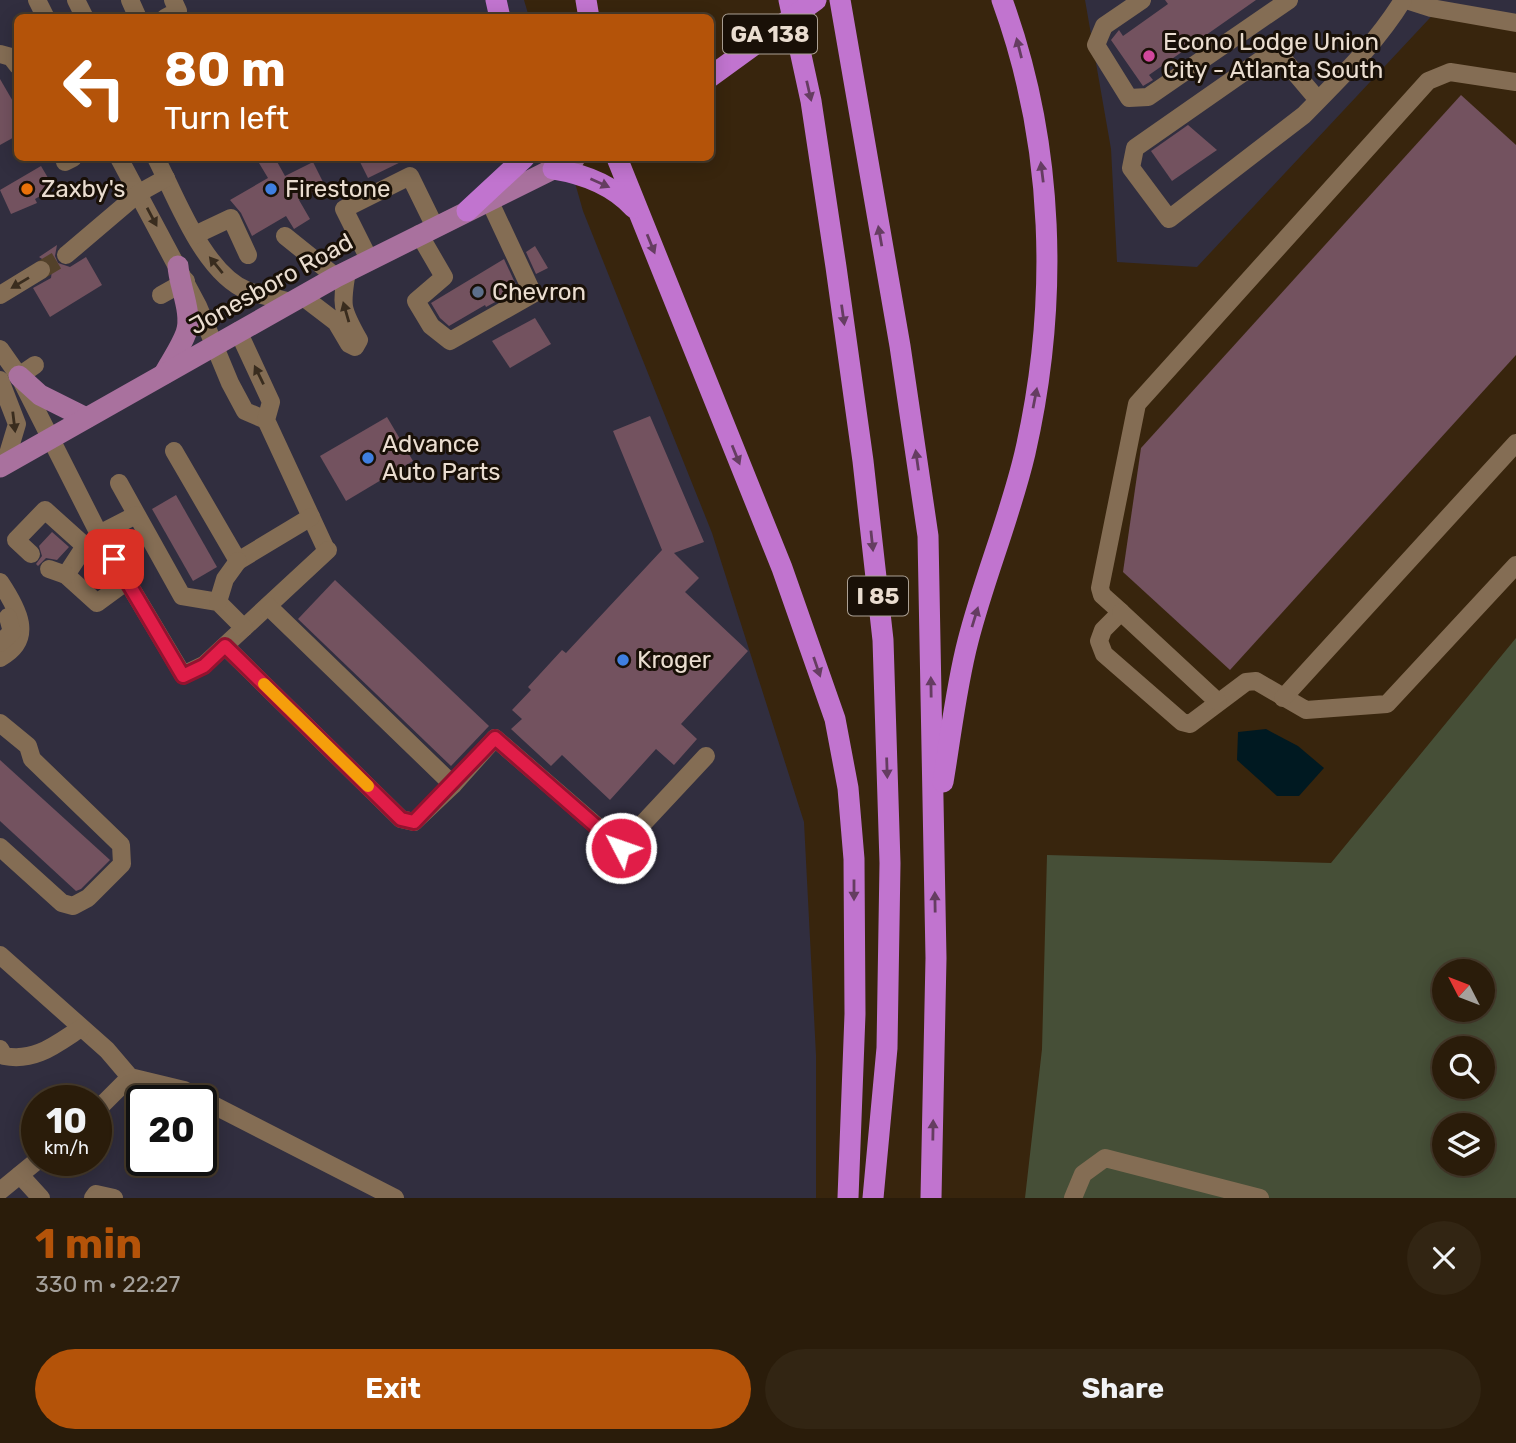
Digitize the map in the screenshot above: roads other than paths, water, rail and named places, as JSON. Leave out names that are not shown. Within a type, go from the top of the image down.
[{"type":"highway","name":"I 85","points":[[789,0],[811,101],[836,267],[863,461],[883,640],[890,863],[887,1048],[873,1198]]},
{"type":"highway","name":"GA 138","points":[[717,72],[816,0]]},
{"type":"highway","name":"I 85","points":[[839,0],[900,346],[928,536],[936,958],[931,1198]]},
{"type":"highway","points":[[934,829],[967,643],[1024,455],[1040,373],[1047,304],[1046,206],[1036,123],[1018,42],[1002,0]]},
{"type":"highway","points":[[467,211],[521,161]]},
{"type":"highway","points":[[618,161],[782,568],[835,719],[848,788],[854,859],[855,1014],[848,1198]]},
{"type":"highway","points":[[553,169],[591,179],[615,190],[639,214]]},
{"type":"main road","name":"Jonesboro Road","points":[[3,466],[237,331],[369,259],[569,161]]},
{"type":"main road","points":[[164,374],[187,331],[187,307],[176,282]]},
{"type":"main road","points":[[18,373],[40,396],[86,418]]},
{"type":"street","points":[[1142,0],[1104,26],[1096,45],[1129,98],[1148,97],[1289,0]]},
{"type":"street","points":[[1318,100],[1285,61],[1264,58],[1135,148],[1131,168],[1169,219],[1304,115],[1382,34],[1405,0],[1431,8],[1516,23]]},
{"type":"street","points":[[1218,702],[1102,595],[1100,588],[1137,404],[1428,81],[1450,72],[1516,82]]},
{"type":"street","points":[[121,161],[139,193],[176,282],[216,344],[230,383],[245,411],[266,420]]},
{"type":"street","points":[[158,161],[195,235],[219,270],[246,290],[296,299],[336,322],[349,344],[355,347],[359,340],[344,314],[342,274],[285,236]]},
{"type":"street","points":[[369,259],[344,209],[410,176],[444,277],[416,301],[431,326],[450,341],[533,294],[489,200]]},
{"type":"street","points":[[65,255],[139,193],[166,178]]},
{"type":"street","points":[[195,235],[231,218],[248,255]]},
{"type":"street","points":[[0,295],[41,270]]},
{"type":"street","points":[[0,349],[18,373],[52,439],[95,539],[127,581],[183,676],[204,666],[326,547],[266,420],[271,402],[237,331]]},
{"type":"street","points":[[3,466],[17,424],[18,373]]},
{"type":"street","points":[[1283,698],[1516,443]]},
{"type":"street","points":[[174,451],[238,561]]},
{"type":"street","points":[[119,482],[182,596],[218,602],[244,628]]},
{"type":"street","points":[[31,554],[16,540],[45,510],[95,539]]},
{"type":"street","points":[[66,575],[95,539],[136,515]]},
{"type":"street","points":[[218,602],[225,579],[238,561],[311,517]]},
{"type":"street","points":[[1121,612],[1103,630],[1099,641],[1104,654],[1182,722],[1195,722],[1235,687],[1256,681],[1306,710],[1387,704],[1516,565]]},
{"type":"street","points":[[49,569],[66,575],[97,603],[127,581]]},
{"type":"street","points":[[0,582],[22,621],[22,637],[11,652],[0,658]]},
{"type":"street","points":[[0,602],[12,632],[0,643]]},
{"type":"street","points":[[268,606],[453,785]]},
{"type":"street","points":[[225,646],[401,819],[414,822],[453,785],[495,738],[621,848],[706,756]]},
{"type":"street","points":[[0,723],[28,746],[32,759],[121,845],[122,864],[88,898],[73,906],[62,903],[0,847]]},
{"type":"street","points":[[0,955],[107,1050],[130,1077],[184,1090],[395,1198]]},
{"type":"street","points":[[1,1055],[22,1059],[43,1052],[81,1028]]},
{"type":"street","points":[[112,1095],[130,1077]]},
{"type":"street","points":[[1073,1198],[1083,1174],[1105,1158],[1260,1198]]},
{"type":"street","points":[[0,1191],[20,1175],[41,1198]]},
{"type":"street","points":[[93,1198],[96,1194],[114,1198]]},
{"type":"water","points":[[1266,729],[1298,746],[1324,768],[1299,796],[1277,796],[1237,760],[1238,732]]},
{"type":"tunnel","points":[[41,270],[66,255]]},
{"type":"place","name":"Econo Lodge Union City - Atlanta South","points":[[1149,56]]},
{"type":"place","name":"Zaxby's","points":[[27,189]]},
{"type":"place","name":"Firestone","points":[[271,189]]},
{"type":"place","name":"Chevron","points":[[478,292]]},
{"type":"place","name":"Advance Auto Parts","points":[[368,458]]},
{"type":"place","name":"Kroger","points":[[623,660]]}]
